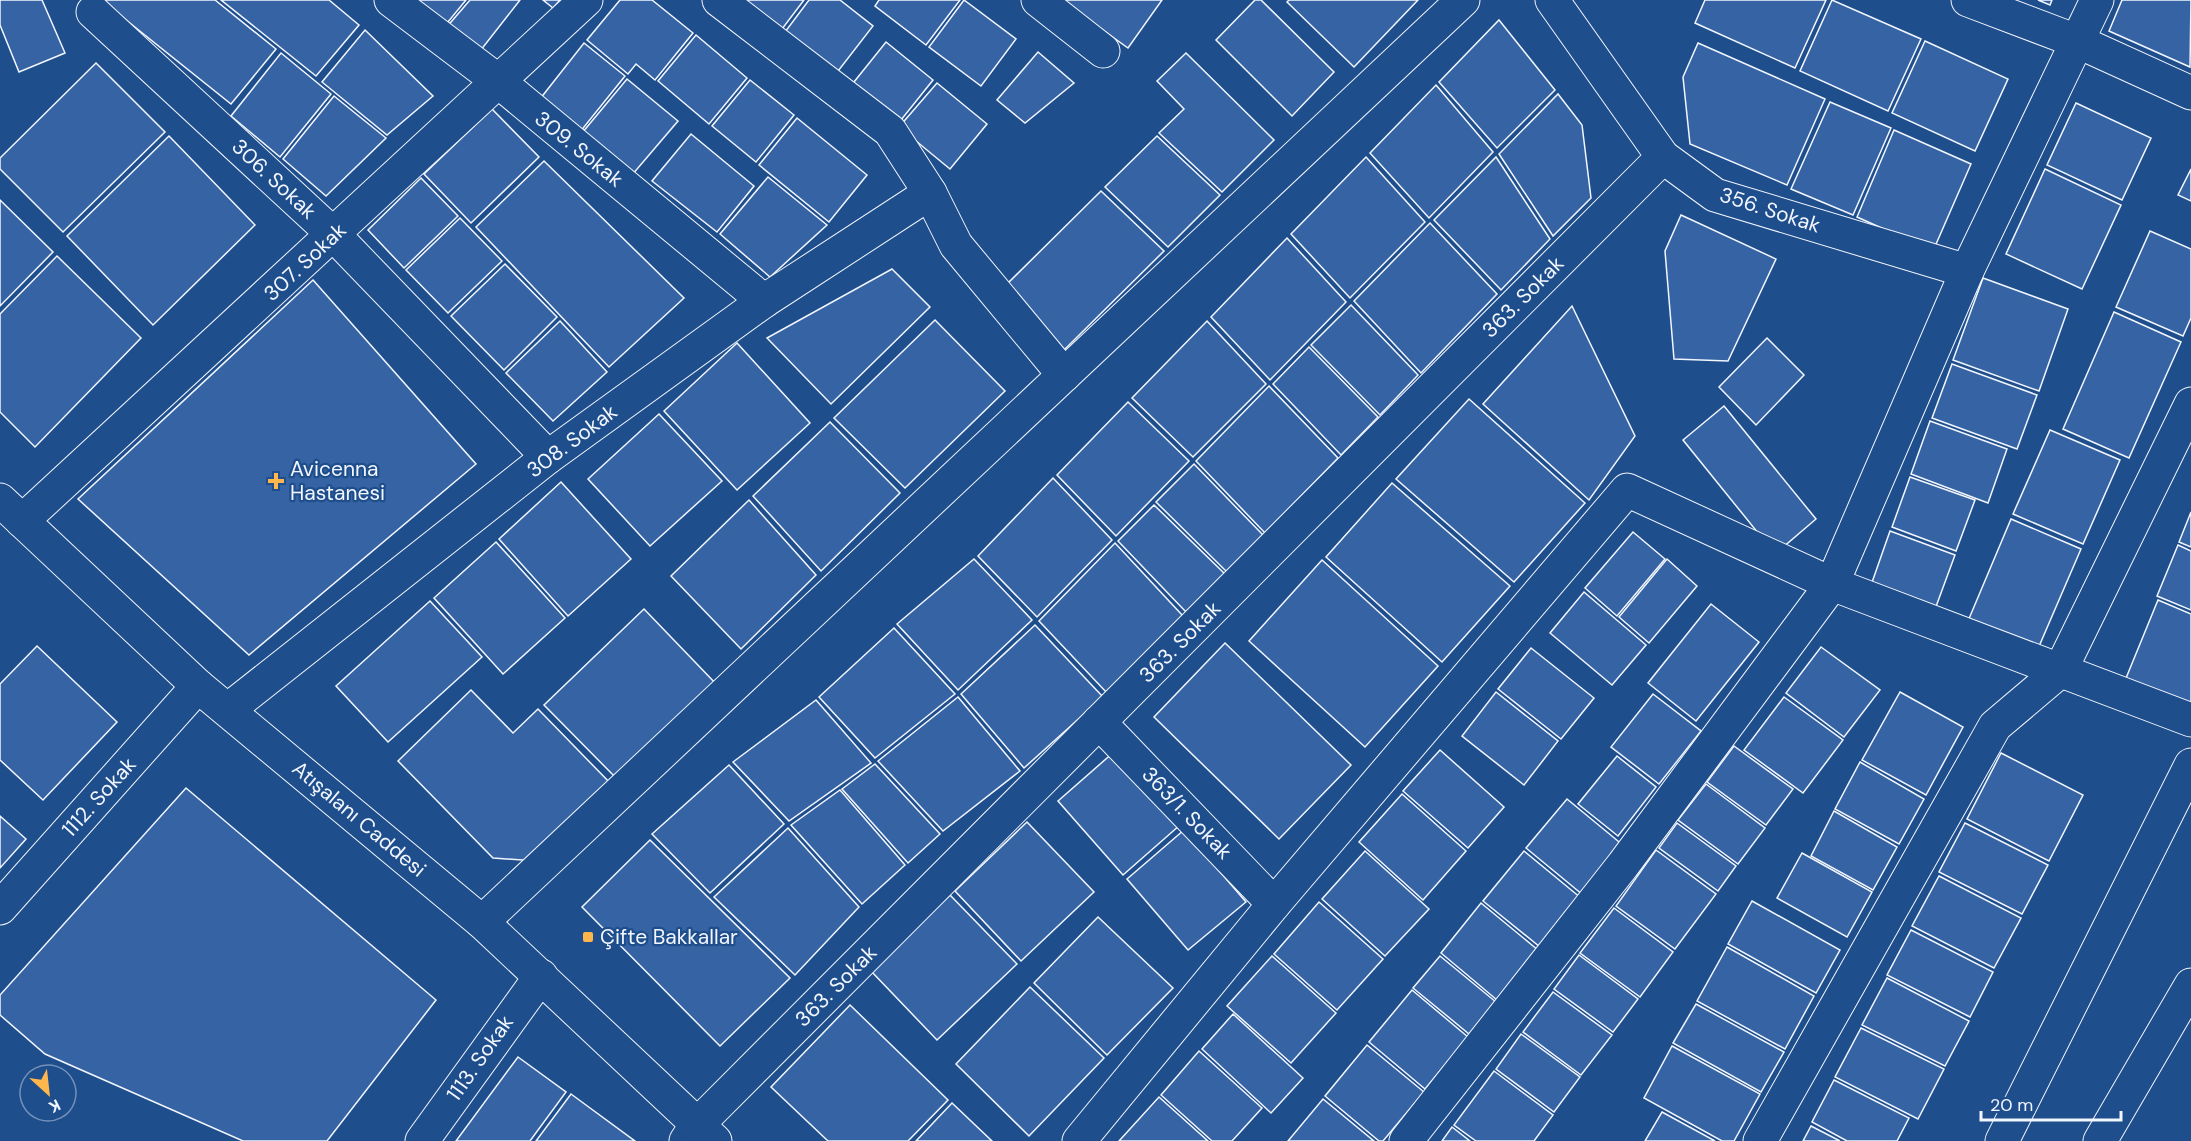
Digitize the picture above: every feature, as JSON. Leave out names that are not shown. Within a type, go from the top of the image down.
[{"type":"street","name":"309. Sokak","points":[[392,0],[498,81],[764,301]]},
{"type":"street","name":"307. Sokak","points":[[11,511],[334,235],[586,0]]},
{"type":"street","points":[[720,0],[890,131],[930,193],[956,245],[1064,375]]},
{"type":"street","points":[[1038,0],[1103,51]]},
{"type":"street","points":[[482,922],[1463,0]]},
{"type":"street","name":"356. Sokak","points":[[1552,0],[1663,157],[1716,195],[1967,271]]},
{"type":"street","points":[[1968,0],[2079,42],[2191,93]]},
{"type":"street","points":[[1406,1141],[1623,865],[1832,584],[1967,271],[2079,42],[2097,0]]},
{"type":"street","name":"306. Sokak","points":[[93,12],[334,235],[548,457]]},
{"type":"street","name":"363. Sokak","points":[[699,1136],[1100,722],[1663,157]]},
{"type":"street","name":"308. Sokak","points":[[229,709],[548,457],[764,301],[930,193]]},
{"type":"street","points":[[1760,1141],[1995,726],[2060,671],[2191,404]]},
{"type":"street","points":[[1079,1141],[1274,904],[1627,490],[1832,584],[2191,720]]},
{"type":"street","name":"Atışalanı Caddesi","points":[[11,511],[198,686],[229,709],[482,922],[541,976],[699,1136]]},
{"type":"street","name":"1112. Sokak","points":[[0,908],[198,686]]},
{"type":"street","name":"363/1. Sokak","points":[[1100,722],[1274,904]]},
{"type":"street","points":[[2002,1141],[2191,765]]},
{"type":"street","name":"1113. Sokak","points":[[422,1141],[541,976]]},
{"type":"street","points":[[2100,1141],[2191,985]]},
{"type":"building","points":[[0,0],[42,0],[65,53],[19,72],[0,25]]},
{"type":"building","points":[[101,0],[215,0],[276,49],[231,104]]},
{"type":"building","points":[[221,0],[329,0],[359,25],[316,76]]},
{"type":"building","points":[[407,0],[466,0],[443,28]]},
{"type":"building","points":[[470,0],[520,0],[477,55],[445,29]]},
{"type":"building","points":[[543,0],[560,0],[553,8]]},
{"type":"building","points":[[620,0],[652,0],[693,33],[655,80],[636,64],[628,74],[587,40]]},
{"type":"building","points":[[737,0],[804,0],[779,33]]},
{"type":"building","points":[[809,0],[840,0],[873,26],[835,75],[782,36]]},
{"type":"building","points":[[879,0],[960,0],[926,45],[875,6]]},
{"type":"building","points":[[964,0],[1016,39],[981,86],[929,47]]},
{"type":"building","points":[[1061,0],[1162,0],[1128,48]]},
{"type":"building","points":[[1255,0],[1261,0],[1334,72],[1292,116],[1216,40]]},
{"type":"building","points":[[1289,0],[1418,0],[1354,67],[1287,2]]},
{"type":"building","points":[[1705,0],[1826,0],[1795,68],[1695,23]]},
{"type":"building","points":[[1832,0],[1921,39],[1888,111],[1800,71]]},
{"type":"building","points":[[2038,0],[2052,0],[2050,5]]},
{"type":"building","points":[[2122,0],[2191,0],[2190,67],[2109,31]]},
{"type":"building","points":[[1499,20],[1555,90],[1497,148],[1439,82]]},
{"type":"building","points":[[365,30],[433,96],[387,135],[322,82]]},
{"type":"building","points":[[696,35],[747,78],[709,124],[658,81]]},
{"type":"building","points":[[1925,41],[2008,79],[1975,151],[1892,113]]},
{"type":"building","points":[[886,42],[933,80],[897,125],[850,87]]},
{"type":"building","points":[[584,43],[625,76],[580,132],[540,99]]},
{"type":"building","points":[[1698,43],[1825,99],[1787,185],[1690,144],[1683,77]]},
{"type":"building","points":[[1038,52],[1074,83],[1025,123],[997,100]]},
{"type":"building","points":[[281,53],[331,94],[280,157],[231,116]]},
{"type":"building","points":[[1186,53],[1274,140],[1222,192],[1159,133],[1184,109],[1157,81]]},
{"type":"building","points":[[96,63],[165,132],[63,232],[0,169],[0,158]]},
{"type":"building","points":[[627,79],[678,121],[632,175],[582,133]]},
{"type":"building","points":[[750,80],[794,115],[756,162],[712,126]]},
{"type":"building","points":[[937,83],[987,124],[950,169],[899,127]]},
{"type":"building","points":[[1436,85],[1493,152],[1429,218],[1370,153]]},
{"type":"building","points":[[1558,94],[1582,125],[1591,198],[1553,236],[1499,154]]},
{"type":"building","points":[[334,96],[386,138],[326,196],[283,159]]},
{"type":"building","points":[[1830,102],[1891,128],[1853,215],[1791,189]]},
{"type":"building","points":[[2076,103],[2151,138],[2122,200],[2047,165]]},
{"type":"building","points":[[492,109],[539,157],[471,223],[424,174]]},
{"type":"building","points":[[797,118],[867,175],[829,222],[759,165]]},
{"type":"building","points":[[1894,130],[1971,164],[1933,251],[1857,217]]},
{"type":"building","points":[[691,134],[754,186],[717,232],[652,181]]},
{"type":"building","points":[[169,136],[255,225],[153,325],[67,236]]},
{"type":"building","points":[[1157,136],[1220,195],[1168,247],[1105,187]]},
{"type":"building","points":[[1366,157],[1425,222],[1350,298],[1291,234]]},
{"type":"building","points":[[1496,157],[1550,239],[1501,290],[1434,220]]},
{"type":"building","points":[[544,161],[684,298],[609,367],[476,227]]},
{"type":"building","points":[[2045,169],[2121,205],[2082,289],[2006,254]]},
{"type":"building","points":[[2191,169],[2191,201],[2178,195]]},
{"type":"building","points":[[768,177],[827,225],[770,277],[720,234]]},
{"type":"building","points":[[421,178],[458,216],[404,268],[368,230]]},
{"type":"building","points":[[1101,191],[1164,251],[1063,351],[1002,289]]},
{"type":"building","points":[[0,200],[53,252],[0,306]]},
{"type":"building","points":[[1681,215],[1776,259],[1728,361],[1674,359],[1665,251]]},
{"type":"building","points":[[460,218],[502,261],[448,313],[406,270]]},
{"type":"building","points":[[1430,223],[1497,294],[1421,373],[1354,301]]},
{"type":"building","points":[[2150,231],[2191,249],[2191,318],[2183,336],[2116,307]]},
{"type":"building","points":[[1287,238],[1346,302],[1270,380],[1211,317]]},
{"type":"building","points":[[57,256],[141,338],[35,447],[0,412],[0,314]]},
{"type":"building","points":[[505,264],[557,317],[504,370],[451,316]]},
{"type":"building","points":[[892,269],[930,307],[831,404],[767,338]]},
{"type":"building","points":[[1983,278],[2068,309],[2039,391],[1953,360]]},
{"type":"building","name":"Avicenna Hastanesi","points":[[313,280],[476,464],[249,655],[78,499]]},
{"type":"building","points":[[1351,305],[1418,375],[1380,415],[1311,345]]},
{"type":"building","points":[[1572,306],[1635,436],[1589,500],[1483,404]]},
{"type":"building","points":[[2114,312],[2181,342],[2129,458],[2063,429]]},
{"type":"building","points":[[935,320],[1005,391],[905,488],[834,418]]},
{"type":"building","points":[[560,321],[607,372],[553,421],[506,373]]},
{"type":"building","points":[[1207,321],[1266,384],[1193,457],[1132,398]]},
{"type":"building","points":[[1767,338],[1804,375],[1756,425],[1719,387]]},
{"type":"building","points":[[737,343],[810,423],[737,490],[664,411]]},
{"type":"building","points":[[1309,347],[1378,417],[1341,455],[1273,384]]},
{"type":"building","points":[[1952,364],[2037,395],[2017,449],[1932,418]]},
{"type":"building","points":[[1269,386],[1338,458],[1265,533],[1196,461]]},
{"type":"building","points":[[1469,399],[1585,503],[1514,582],[1396,479]]},
{"type":"building","points":[[1128,402],[1189,461],[1116,536],[1057,475]]},
{"type":"building","points":[[1724,406],[1816,519],[1775,554],[1683,440]]},
{"type":"building","points":[[659,414],[722,481],[650,546],[588,479]]},
{"type":"building","points":[[1930,421],[2007,449],[1988,503],[1911,474]]},
{"type":"building","points":[[830,422],[900,493],[821,571],[753,496]]},
{"type":"building","points":[[2050,430],[2120,460],[2083,544],[2013,514]]},
{"type":"building","points":[[1194,464],[1263,535],[1228,573],[1156,502]]},
{"type":"building","points":[[1910,477],[1975,500],[1956,551],[1892,527]]},
{"type":"building","points":[[1053,478],[1112,540],[1037,617],[978,556]]},
{"type":"building","points":[[561,482],[631,559],[568,616],[499,539]]},
{"type":"building","points":[[1392,483],[1510,586],[1442,662],[1326,557]]},
{"type":"building","points":[[749,500],[816,575],[741,649],[671,576]]},
{"type":"building","points":[[1154,505],[1226,575],[1186,612],[1118,541]]},
{"type":"building","points":[[2191,512],[2191,547],[2179,542]]},
{"type":"building","points":[[2011,519],[2081,549],[2037,651],[1968,621]]},
{"type":"building","points":[[1890,531],[1955,555],[1934,612],[1870,588]]},
{"type":"building","points":[[1633,532],[1665,559],[1617,616],[1585,588]]},
{"type":"building","points":[[496,542],[565,618],[503,674],[434,598]]},
{"type":"building","points":[[1115,543],[1183,616],[1107,693],[1039,621]]},
{"type":"building","points":[[2178,545],[2191,551],[2191,610],[2157,596]]},
{"type":"building","points":[[974,559],[1032,620],[958,690],[897,624]]},
{"type":"building","points":[[1667,559],[1697,586],[1649,643],[1619,617]]},
{"type":"building","points":[[1322,560],[1438,666],[1365,747],[1249,641]]},
{"type":"building","points":[[1584,592],[1646,645],[1612,685],[1550,633]]},
{"type":"building","points":[[2158,600],[2191,614],[2191,710],[2124,683]]},
{"type":"building","points":[[430,601],[482,657],[388,742],[336,686]]},
{"type":"building","points":[[1711,604],[1759,642],[1696,721],[1648,683]]},
{"type":"building","points":[[644,609],[719,687],[620,782],[544,705]]},
{"type":"building","points":[[1035,625],[1103,697],[1024,768],[961,694]]},
{"type":"building","points":[[894,628],[955,694],[875,758],[819,697]]},
{"type":"building","points":[[1225,643],[1351,765],[1279,839],[1154,717]]},
{"type":"building","points":[[37,646],[117,722],[43,800],[0,760],[0,684]]},
{"type":"building","points":[[1821,647],[1880,690],[1844,737],[1786,693]]},
{"type":"building","points":[[1531,648],[1594,698],[1561,739],[1498,689]]},
{"type":"building","points":[[471,690],[513,733],[538,709],[614,787],[537,861],[493,858],[398,761]]},
{"type":"building","points":[[1496,692],[1558,741],[1524,785],[1462,736]]},
{"type":"building","points":[[1900,692],[1963,727],[1926,795],[1862,760]]},
{"type":"building","points":[[1653,694],[1701,731],[1659,784],[1611,747]]},
{"type":"building","points":[[958,697],[1020,771],[943,831],[878,761]]},
{"type":"building","points":[[1784,697],[1843,740],[1803,793],[1744,750]]},
{"type":"building","points":[[816,700],[871,763],[789,821],[733,762]]},
{"type":"building","points":[[1734,746],[1793,789],[1766,825],[1707,782]]},
{"type":"building","points":[[1440,750],[1504,807],[1468,848],[1403,791]]},
{"type":"building","points":[[1115,751],[1180,825],[1123,875],[1058,801]]},
{"type":"building","points":[[2001,753],[2083,795],[2049,861],[1967,819]]},
{"type":"building","points":[[1617,756],[1656,787],[1618,836],[1578,804]]},
{"type":"building","points":[[1860,762],[1924,799],[1899,844],[1835,809]]},
{"type":"building","points":[[875,764],[940,834],[908,863],[842,789]]},
{"type":"building","points":[[729,765],[784,824],[710,893],[652,834]]},
{"type":"building","points":[[1706,784],[1765,828],[1738,864],[1678,820]]},
{"type":"building","points":[[186,788],[436,1000],[327,1141],[243,1141],[78,1068],[78,1063],[65,1063],[45,1054],[0,1015],[0,995]]},
{"type":"building","points":[[840,790],[905,865],[862,904],[791,825]]},
{"type":"building","points":[[1402,794],[1466,851],[1423,900],[1359,842]]},
{"type":"building","points":[[1567,799],[1624,846],[1583,895],[1526,848]]},
{"type":"building","points":[[1834,811],[1897,847],[1873,890],[1811,856]]},
{"type":"building","points":[[0,816],[26,839],[0,868]]},
{"type":"building","points":[[1027,822],[1094,892],[1021,961],[955,891]]},
{"type":"building","points":[[1677,823],[1736,866],[1718,891],[1659,848]]},
{"type":"building","points":[[1965,823],[2048,865],[2022,914],[1939,872]]},
{"type":"building","points":[[788,828],[859,907],[795,975],[714,897]]},
{"type":"building","points":[[1184,830],[1246,902],[1188,950],[1127,879]]},
{"type":"building","points":[[650,840],[790,978],[720,1046],[582,907]]},
{"type":"building","points":[[1656,850],[1716,894],[1675,949],[1616,906]]},
{"type":"building","points":[[1365,851],[1429,909],[1385,956],[1322,899]]},
{"type":"building","points":[[1524,851],[1581,898],[1540,947],[1483,901]]},
{"type":"building","points":[[1802,853],[1872,892],[1847,937],[1777,898]]},
{"type":"building","points":[[1939,876],[2021,918],[1994,968],[1912,926]]},
{"type":"building","points":[[950,895],[1017,964],[937,1040],[871,971]]},
{"type":"building","points":[[1752,901],[1840,950],[1816,993],[1728,944]]},
{"type":"building","points":[[1319,902],[1383,959],[1337,1010],[1274,954]]},
{"type":"building","points":[[1481,903],[1538,950],[1497,1000],[1441,953]]},
{"type":"building","points":[[1614,908],[1673,952],[1640,997],[1580,953]]},
{"type":"building","points":[[1098,917],[1173,988],[1107,1055],[1034,983]]},
{"type":"building","points":[[1911,930],[1993,972],[1970,1017],[1887,975]]},
{"type":"building","points":[[1727,947],[1814,996],[1785,1049],[1697,1001]]},
{"type":"building","points":[[1579,955],[1638,999],[1613,1032],[1554,989]]},
{"type":"building","points":[[1272,956],[1336,1013],[1291,1063],[1227,1006]]},
{"type":"building","points":[[1440,956],[1496,1002],[1469,1034],[1413,988]]},
{"type":"building","points":[[1887,978],[1969,1021],[1945,1066],[1862,1025]]},
{"type":"building","points":[[1030,987],[1104,1058],[1029,1136],[956,1064]]},
{"type":"building","points":[[1412,990],[1468,1037],[1425,1089],[1369,1042]]},
{"type":"building","points":[[1553,992],[1612,1035],[1581,1075],[1523,1032]]},
{"type":"building","points":[[1696,1004],[1784,1052],[1761,1092],[1673,1043]]},
{"type":"building","points":[[850,1005],[948,1100],[908,1141],[828,1141],[771,1087]]},
{"type":"building","points":[[1233,1014],[1303,1078],[1271,1113],[1202,1049]]},
{"type":"building","points":[[1861,1028],[1944,1069],[1918,1119],[1835,1077]]},
{"type":"building","points":[[1521,1034],[1580,1077],[1554,1112],[1496,1069]]},
{"type":"building","points":[[1367,1045],[1424,1092],[1383,1141],[1379,1141],[1325,1096]]},
{"type":"building","points":[[1672,1046],[1760,1094],[1734,1141],[1722,1141],[1644,1098]]},
{"type":"building","points":[[1199,1051],[1262,1108],[1232,1141],[1212,1141],[1161,1095]]},
{"type":"building","points":[[518,1057],[566,1092],[530,1141],[456,1141]]},
{"type":"building","points":[[1494,1071],[1553,1115],[1534,1141],[1476,1141],[1454,1125]]},
{"type":"building","points":[[1834,1080],[1909,1118],[1897,1141],[1847,1141],[1812,1122]]},
{"type":"building","points":[[571,1094],[635,1141],[536,1141]]},
{"type":"building","points":[[1159,1097],[1208,1141],[1119,1141]]},
{"type":"building","points":[[1323,1099],[1374,1141],[1288,1141]]},
{"type":"building","points":[[952,1103],[992,1141],[916,1141]]},
{"type":"building","points":[[1662,1112],[1715,1141],[1645,1141]]},
{"type":"building","points":[[1811,1126],[1840,1141],[1803,1141]]},
{"type":"building","points":[[1452,1127],[1470,1141],[1442,1141]]},
{"type":"place","name":"Avicenna Hastanesi","points":[[276,481]]},
{"type":"place","name":"Çifte Bakkallar","points":[[588,937]]}]
